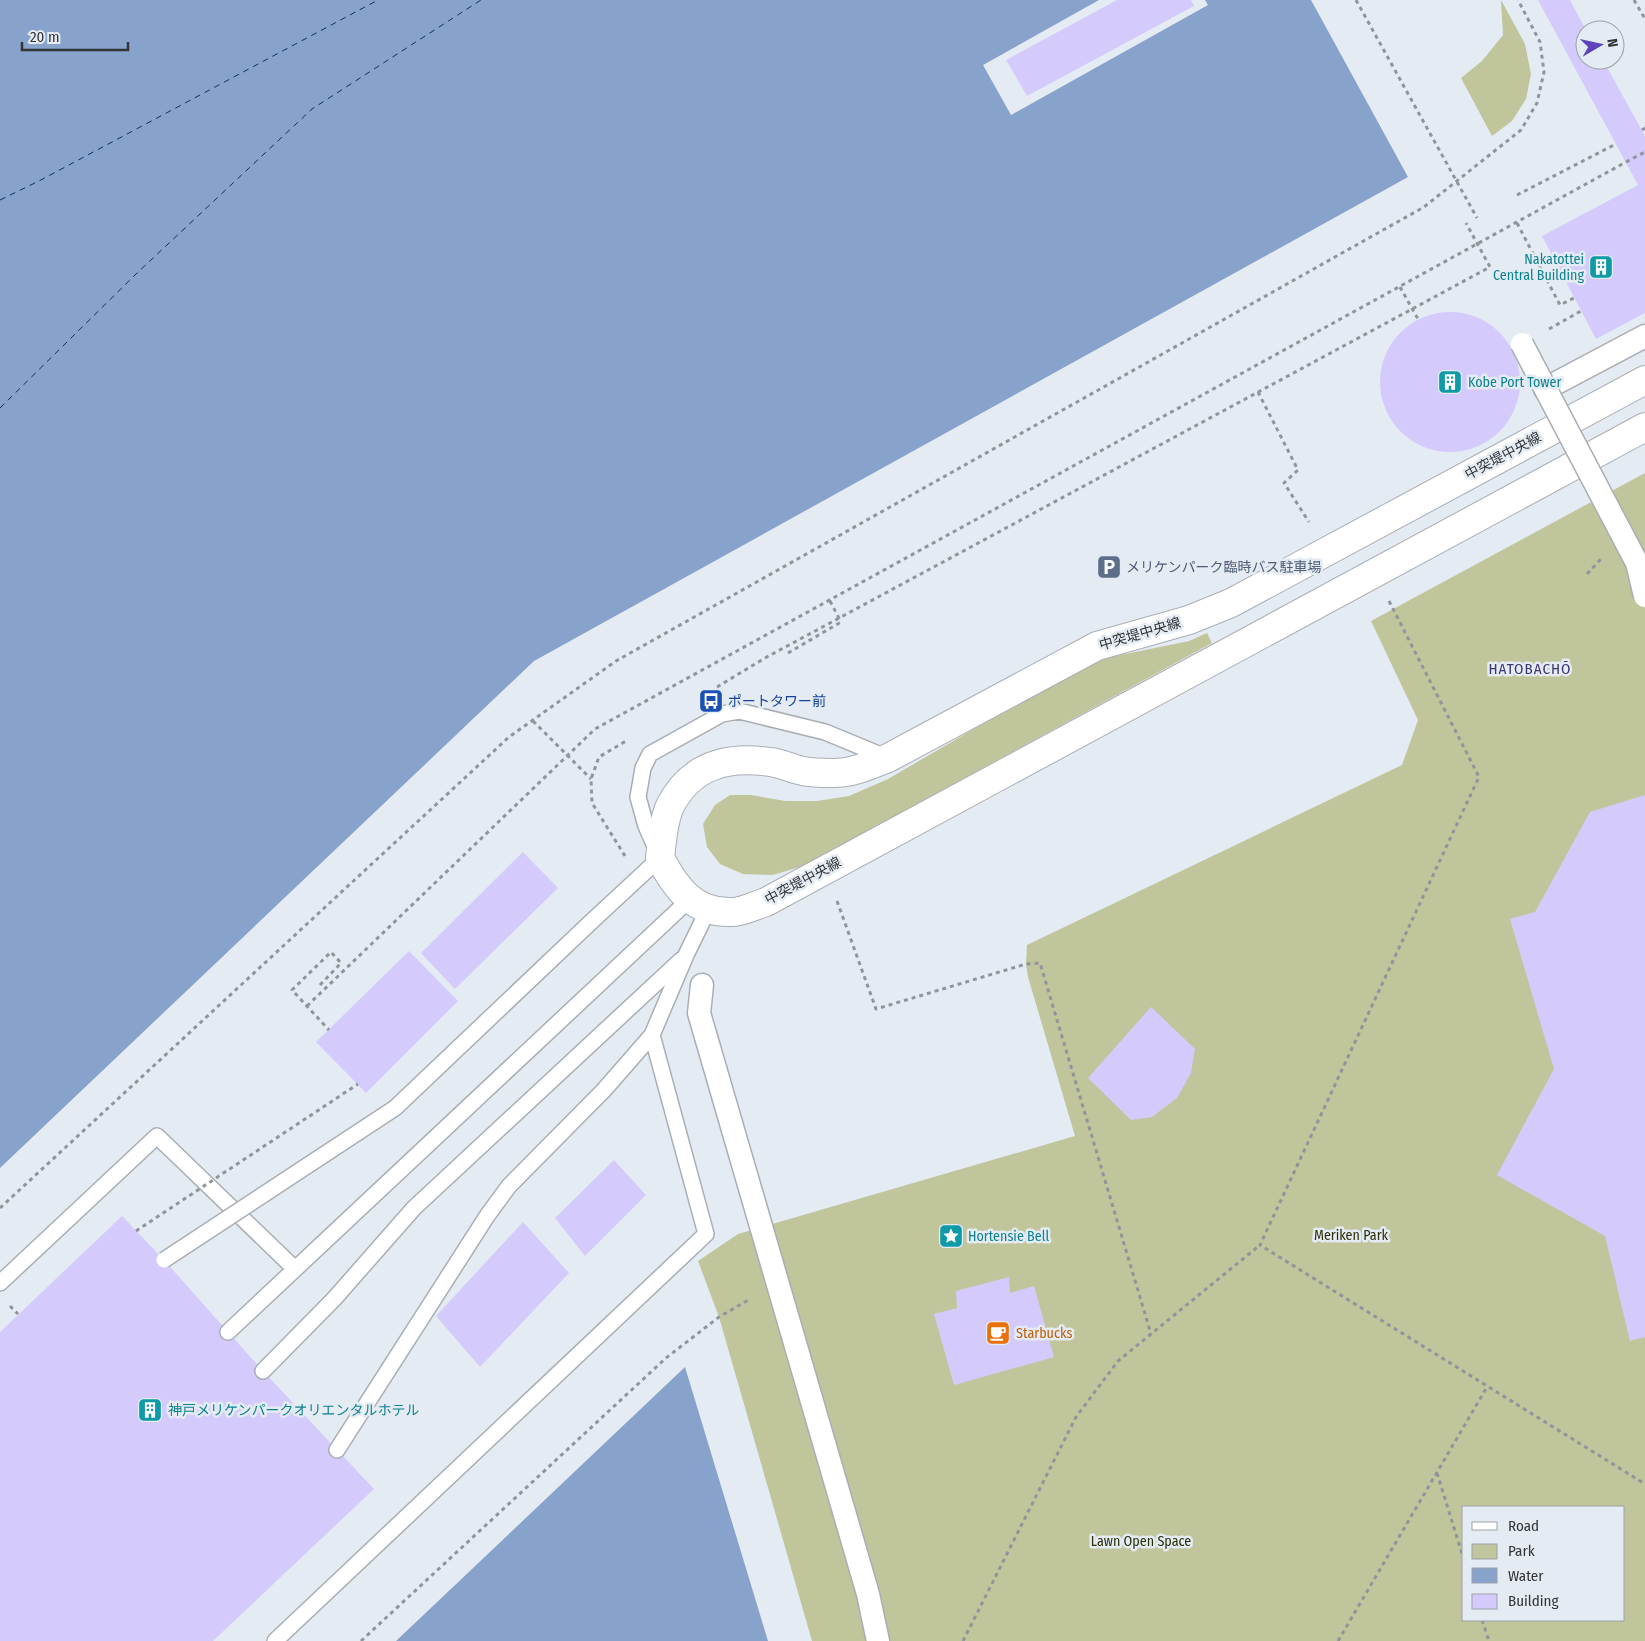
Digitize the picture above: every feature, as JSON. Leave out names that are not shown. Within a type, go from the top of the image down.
[{"type":"street","points":[[1545,389],[1645,336]]},
{"type":"street","points":[[1522,344],[1637,563],[1645,596]]},
{"type":"street","name":"中突堤中央線","points":[[660,858],[663,830],[670,807],[684,786],[705,768],[726,761],[748,760],[772,762],[803,772],[834,773],[858,770],[888,758],[1097,646],[1189,620],[1231,603],[1645,380]]},
{"type":"street","name":"中突堤中央線","points":[[699,905],[734,912],[766,902],[1645,427]]},
{"type":"street","points":[[660,858],[671,879],[699,905]]},
{"type":"street","points":[[702,985],[699,1013],[868,1594],[878,1641]]},
{"type":"lane","points":[[164,1260],[396,1108],[660,858],[646,826],[638,797],[643,768],[650,754],[722,714],[739,711],[825,732],[888,758]]},
{"type":"lane","points":[[337,1450],[487,1216],[509,1186],[604,1090],[652,1035],[686,955],[699,905]]},
{"type":"lane","points":[[228,1332],[295,1269],[699,905]]},
{"type":"lane","points":[[263,1371],[334,1298],[414,1208],[686,955]]},
{"type":"lane","points":[[275,1641],[706,1234],[652,1035]]},
{"type":"lane","points":[[0,1283],[157,1136],[295,1269]]},
{"type":"path","points":[[1356,0],[1477,218]]},
{"type":"path","points":[[0,1208],[509,737],[616,661],[1424,207],[1520,130],[1537,103],[1544,72],[1540,42],[1518,0]]},
{"type":"path","points":[[1634,0],[1645,19]]},
{"type":"path","points":[[1517,195],[1616,144]]},
{"type":"path","points":[[307,1006],[595,729],[1645,152]]},
{"type":"path","points":[[715,688],[774,654],[1490,268],[1466,223]]},
{"type":"path","points":[[1517,223],[1560,305],[1574,298]]},
{"type":"path","points":[[1400,287],[1418,320]]},
{"type":"path","points":[[1258,392],[1298,470],[1284,483],[1309,522]]},
{"type":"path","points":[[963,1641],[1076,1416],[1118,1361],[1260,1245],[1479,777],[1386,596]]},
{"type":"path","points":[[788,653],[842,622],[830,601]]},
{"type":"path","points":[[533,721],[591,779]]},
{"type":"path","points":[[625,856],[592,803],[591,779],[599,757],[632,738]]},
{"type":"path","points":[[834,893],[876,1009],[1026,964],[1040,963],[1151,1334]]},
{"type":"path","points":[[320,985],[342,963],[331,952],[292,990],[329,1030]]},
{"type":"path","points":[[136,1231],[358,1084]]},
{"type":"path","points":[[1260,1245],[1645,1484]]},
{"type":"path","points":[[361,1641],[666,1358],[719,1317],[778,1283]]},
{"type":"path","points":[[1338,1641],[1487,1387]]},
{"type":"path","points":[[1437,1473],[1462,1554]]},
{"type":"path","points":[[1482,1621],[1489,1641]]},
{"type":"green space","points":[[1501,0],[1525,44],[1531,74],[1526,99],[1512,121],[1492,136],[1461,78],[1482,61],[1503,35]]},
{"type":"green space","name":"Meriken Park","points":[[1645,473],[1645,1641],[812,1641],[719,1317],[698,1261],[738,1234],[1075,1136],[1028,977],[1026,964],[1027,945],[1402,765],[1418,720],[1371,621]]},
{"type":"green space","points":[[1207,633],[1212,643],[803,866],[773,875],[743,874],[720,864],[707,847],[703,824],[715,805],[730,795],[751,795],[785,801],[817,801],[849,796],[888,779],[1070,673],[1106,658],[1189,641]]},
{"type":"water","points":[[0,0],[1311,0],[1408,177],[534,661],[0,1168]]},
{"type":"water","points":[[685,1367],[768,1641],[396,1641]]},
{"type":"pier","points":[[1099,0],[1205,0],[1208,5],[1011,115],[983,65]]},
{"type":"building","points":[[1117,0],[1191,0],[1194,6],[1027,96],[1006,60]]},
{"type":"building","name":"Nakatottei Central Building","points":[[1538,0],[1570,0],[1581,20],[1575,20],[1575,68]]},
{"type":"building","name":"Nakatottei Central Building","points":[[1576,70],[1609,70],[1645,136],[1645,313],[1596,339],[1542,236],[1638,185]]},
{"type":"building","name":"Kobe Port Tower","points":[[1450,312],[1477,318],[1489,324],[1499,333],[1508,343],[1514,355],[1520,382],[1514,409],[1508,421],[1499,431],[1489,440],[1477,446],[1450,452],[1423,446],[1411,440],[1401,431],[1392,421],[1386,409],[1380,382],[1386,355],[1392,343],[1401,333],[1411,324],[1423,318]]},
{"type":"building","points":[[1645,795],[1645,1337],[1630,1341],[1605,1236],[1497,1175],[1554,1069],[1510,919],[1535,912],[1590,812]]},
{"type":"building","points":[[523,852],[558,888],[455,989],[421,953]]},
{"type":"building","points":[[409,951],[458,1001],[366,1093],[316,1042]]},
{"type":"building","points":[[1151,1007],[1195,1049],[1191,1073],[1177,1098],[1152,1117],[1131,1120],[1088,1078]]},
{"type":"building","points":[[614,1160],[646,1195],[585,1256],[555,1218]]},
{"type":"building","name":"神戸メリケンパークオリエンタルホテル","points":[[122,1216],[263,1371],[374,1489],[213,1641],[0,1641],[0,1332]]},
{"type":"building","points":[[523,1222],[569,1273],[480,1367],[436,1316]]},
{"type":"building","points":[[1009,1277],[1010,1293],[1034,1286],[1054,1357],[954,1385],[934,1314],[957,1308],[956,1291]]},
{"type":"ferry route","points":[[0,200],[378,0]]},
{"type":"ferry route","points":[[0,408],[136,274],[312,109],[481,0]]},
{"type":"place","name":"Nakatottei Central Building","points":[[1601,267]]},
{"type":"place","name":"Kobe Port Tower","points":[[1450,382]]},
{"type":"place","name":"メリケンパーク臨時バス駐車場","points":[[1109,567]]},
{"type":"place","name":"ポートタワー前","points":[[711,701]]},
{"type":"place","name":"Hortensie Bell","points":[[951,1236]]},
{"type":"place","name":"Starbucks","points":[[998,1333]]},
{"type":"place","name":"神戸メリケンパークオリエンタルホテル","points":[[150,1410]]},
{"type":"district","name":"HATOBACHŌ","points":[[1530,669]]},
{"type":"park label","name":"Lawn Open Space","points":[[1141,1541]]}]
